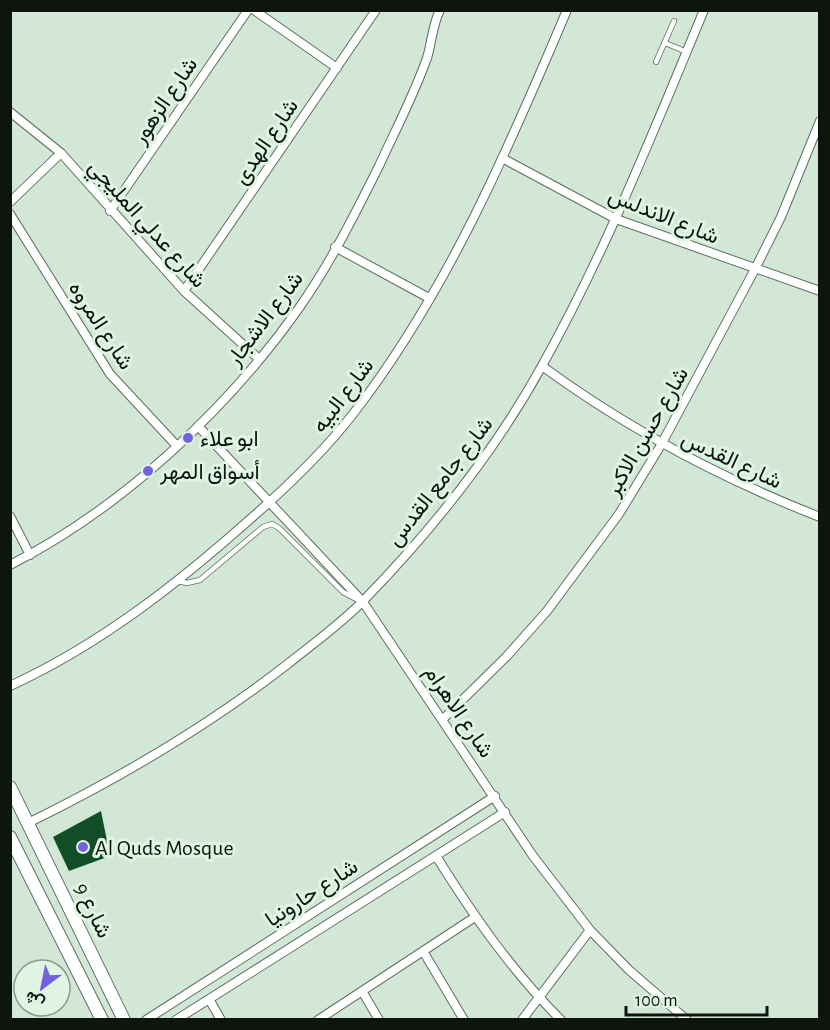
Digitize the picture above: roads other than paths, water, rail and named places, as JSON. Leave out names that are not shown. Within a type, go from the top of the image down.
[{"type":"main road","name":"شارع 9","points":[[10,787],[124,1020]]},
{"type":"main road","name":"شارع 9","points":[[10,837],[102,1020]]},
{"type":"street","name":"شارع الزهور","points":[[111,211],[248,10]]},
{"type":"street","points":[[254,10],[337,68]]},
{"type":"street","name":"شارع الهدى","points":[[184,291],[376,10]]},
{"type":"street","name":"شارع الاشجار","points":[[10,565],[76,527],[117,498],[198,426],[259,359],[300,307],[379,164],[419,76],[440,10]]},
{"type":"street","name":"شارع البيه","points":[[10,686],[87,645],[178,580],[309,466],[353,414],[402,343],[429,298],[502,158],[567,10]]},
{"type":"street","name":"شارع جامع القدس","points":[[28,823],[146,761],[203,726],[267,681],[363,602],[439,514],[475,468],[542,366],[616,219],[704,10]]},
{"type":"street","name":"شارع عدلي المليجي","points":[[10,112],[61,153],[184,291],[259,359]]},
{"type":"street","name":"شارع حسن الاكبر","points":[[443,719],[507,656],[547,611],[619,514],[661,445],[755,269],[781,217],[818,127]]},
{"type":"street","points":[[10,202],[61,153]]},
{"type":"street","name":"شارع الاندلس","points":[[502,158],[616,219],[819,291]]},
{"type":"street","name":"شارع المروه","points":[[10,214],[110,374],[176,445]]},
{"type":"street","points":[[335,247],[429,298]]},
{"type":"street","name":"شارع القدس","points":[[542,366],[585,397],[661,445],[771,498],[819,517]]},
{"type":"street","name":"شارع الاهرام","points":[[198,426],[363,602],[547,875],[590,930],[629,970],[687,1020]]},
{"type":"street","points":[[10,516],[30,555]]},
{"type":"street","name":"شارع حارونيا","points":[[146,1020],[495,796]]},
{"type":"street","name":"شارع حارونيا","points":[[176,1020],[505,812]]},
{"type":"street","points":[[436,856],[475,917],[518,974],[561,1020]]},
{"type":"street","points":[[318,1020],[475,917]]},
{"type":"street","points":[[522,1020],[590,930]]},
{"type":"street","points":[[423,951],[464,1020]]},
{"type":"street","points":[[362,991],[379,1020]]},
{"type":"street","points":[[209,999],[221,1020]]},
{"type":"lane","points":[[656,62],[674,21]]},
{"type":"lane","points":[[665,43],[687,52]]},
{"type":"lane","points":[[178,580],[187,583],[200,580],[262,527],[272,524],[279,528],[343,592],[363,602]]},
{"type":"place","name":"ابو علاء","points":[[188,438]]},
{"type":"place","name":"أسواق المهر","points":[[148,471]]},
{"type":"place","name":"Al Quds Mosque","points":[[83,847]]}]
